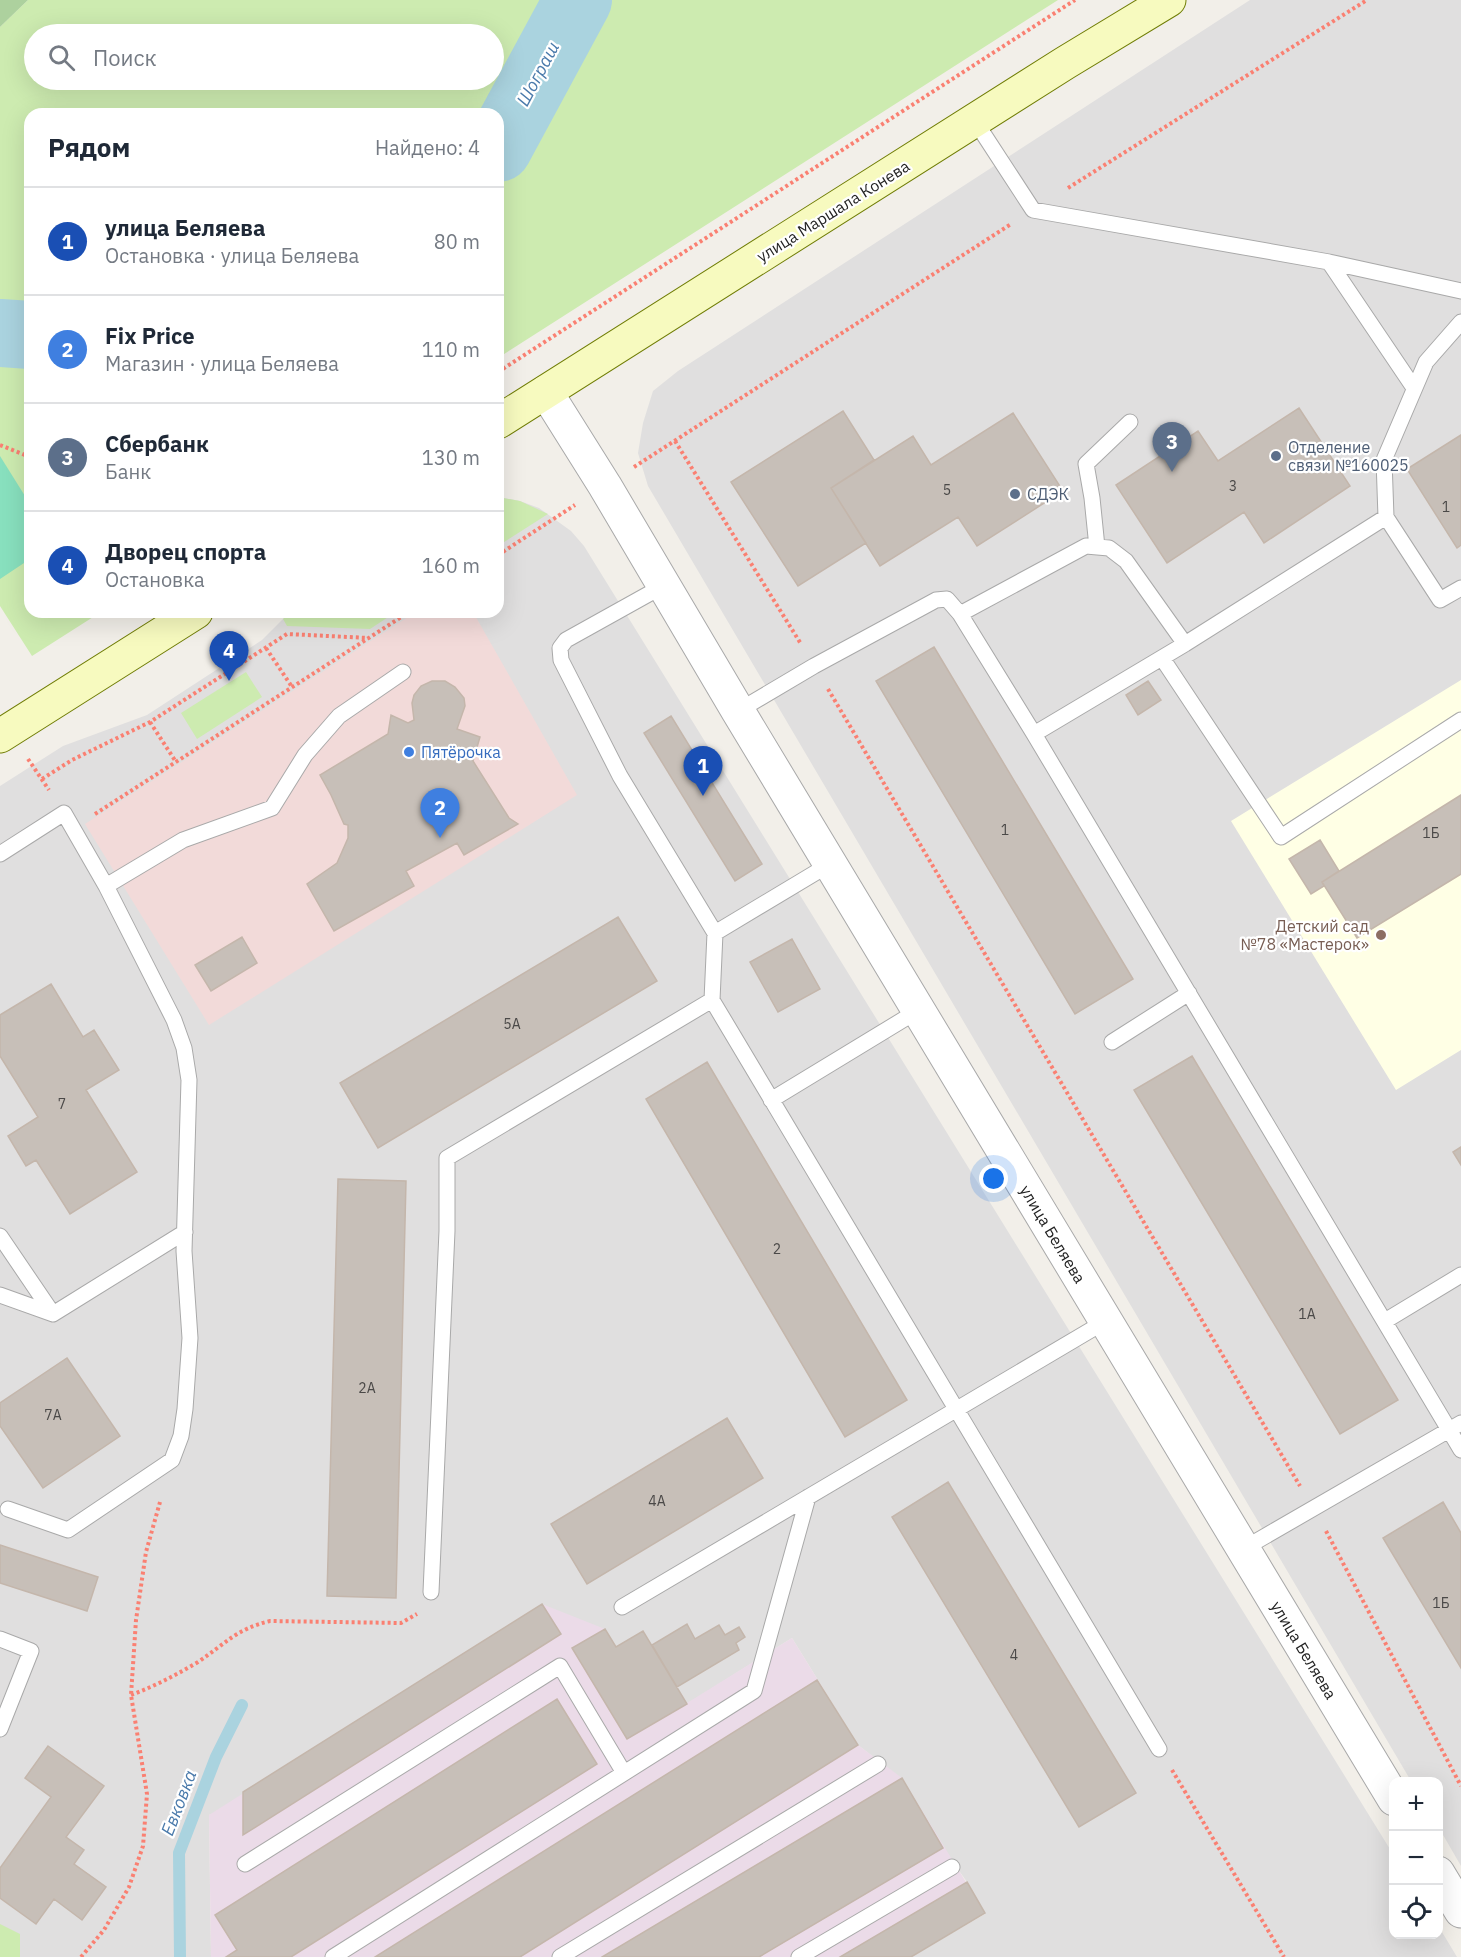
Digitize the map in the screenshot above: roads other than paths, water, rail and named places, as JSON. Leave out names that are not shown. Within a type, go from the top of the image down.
[{"type":"main road","name":"улица Маршала Конева","points":[[504,418],[1169,0]]},
{"type":"main road","points":[[5,733],[187,618]]},
{"type":"street","name":"улица Беляева","points":[[546,392],[1389,1790]]},
{"type":"street","points":[[1443,1881],[1461,1911]]},
{"type":"lane","points":[[975,121],[1033,210],[1329,262],[1461,291]]},
{"type":"lane","points":[[1329,262],[1414,388]]},
{"type":"lane","points":[[1461,322],[1426,362],[1384,460],[1386,516],[1440,600],[1461,588]]},
{"type":"lane","points":[[1097,547],[1086,464],[1130,422]]},
{"type":"lane","points":[[1034,734],[1185,644],[1386,516]]},
{"type":"lane","points":[[960,614],[1086,546],[1109,548],[1125,561],[1185,644]]},
{"type":"lane","points":[[663,586],[566,640],[560,648],[561,660],[620,776],[715,933],[712,1000],[1159,1749]]},
{"type":"lane","points":[[738,711],[814,666],[936,600],[947,599],[960,614],[1034,734],[1385,1321],[1455,1427],[1461,1450]]},
{"type":"lane","points":[[1162,658],[1281,837],[1461,720]]},
{"type":"lane","points":[[106,886],[183,840],[272,808],[305,754],[339,716],[403,672]]},
{"type":"lane","points":[[0,854],[64,813],[106,886],[174,1020],[184,1048],[189,1080],[184,1251],[189,1338],[188,1362],[181,1436],[172,1460],[68,1530],[8,1509]]},
{"type":"lane","points":[[715,933],[830,864]]},
{"type":"lane","points":[[1112,1041],[1189,993]]},
{"type":"lane","points":[[431,1592],[447,1231],[447,1158],[712,1000]]},
{"type":"lane","points":[[771,1100],[919,1010]]},
{"type":"lane","points":[[53,1314],[185,1232]]},
{"type":"lane","points":[[0,1236],[53,1314]]},
{"type":"lane","points":[[1385,1321],[1461,1275]]},
{"type":"lane","points":[[0,1295],[53,1314]]},
{"type":"lane","points":[[622,1607],[1106,1321]]},
{"type":"lane","points":[[1243,1549],[1455,1427]]},
{"type":"lane","points":[[333,1957],[754,1691],[808,1497]]},
{"type":"lane","points":[[0,1639],[31,1651],[0,1729]]},
{"type":"lane","points":[[245,1864],[560,1666],[624,1773]]},
{"type":"lane","points":[[560,1957],[878,1764]]},
{"type":"lane","points":[[799,1957],[952,1867]]},
{"type":"waterway","name":"Шограш","points":[[504,137],[578,0]]},
{"type":"waterway","name":"Шограш","points":[[0,333],[24,335]]},
{"type":"waterway","name":"Евковка","points":[[180,1957],[179,1853],[216,1757],[242,1705]]},
{"type":"place","name":"Отделение связи №160025","points":[[1276,456]]},
{"type":"place","name":"Сбербанк","points":[[1172,472]]},
{"type":"place","name":"СДЭК","points":[[1015,494]]},
{"type":"place","name":"Дворец спорта","points":[[229,681]]},
{"type":"place","name":"Пятёрочка","points":[[409,752]]},
{"type":"place","name":"улица Беляева","points":[[703,796]]},
{"type":"place","name":"Fix Price","points":[[440,838]]},
{"type":"place","name":"Детский сад №78 «Мастерок»","points":[[1381,935]]}]
